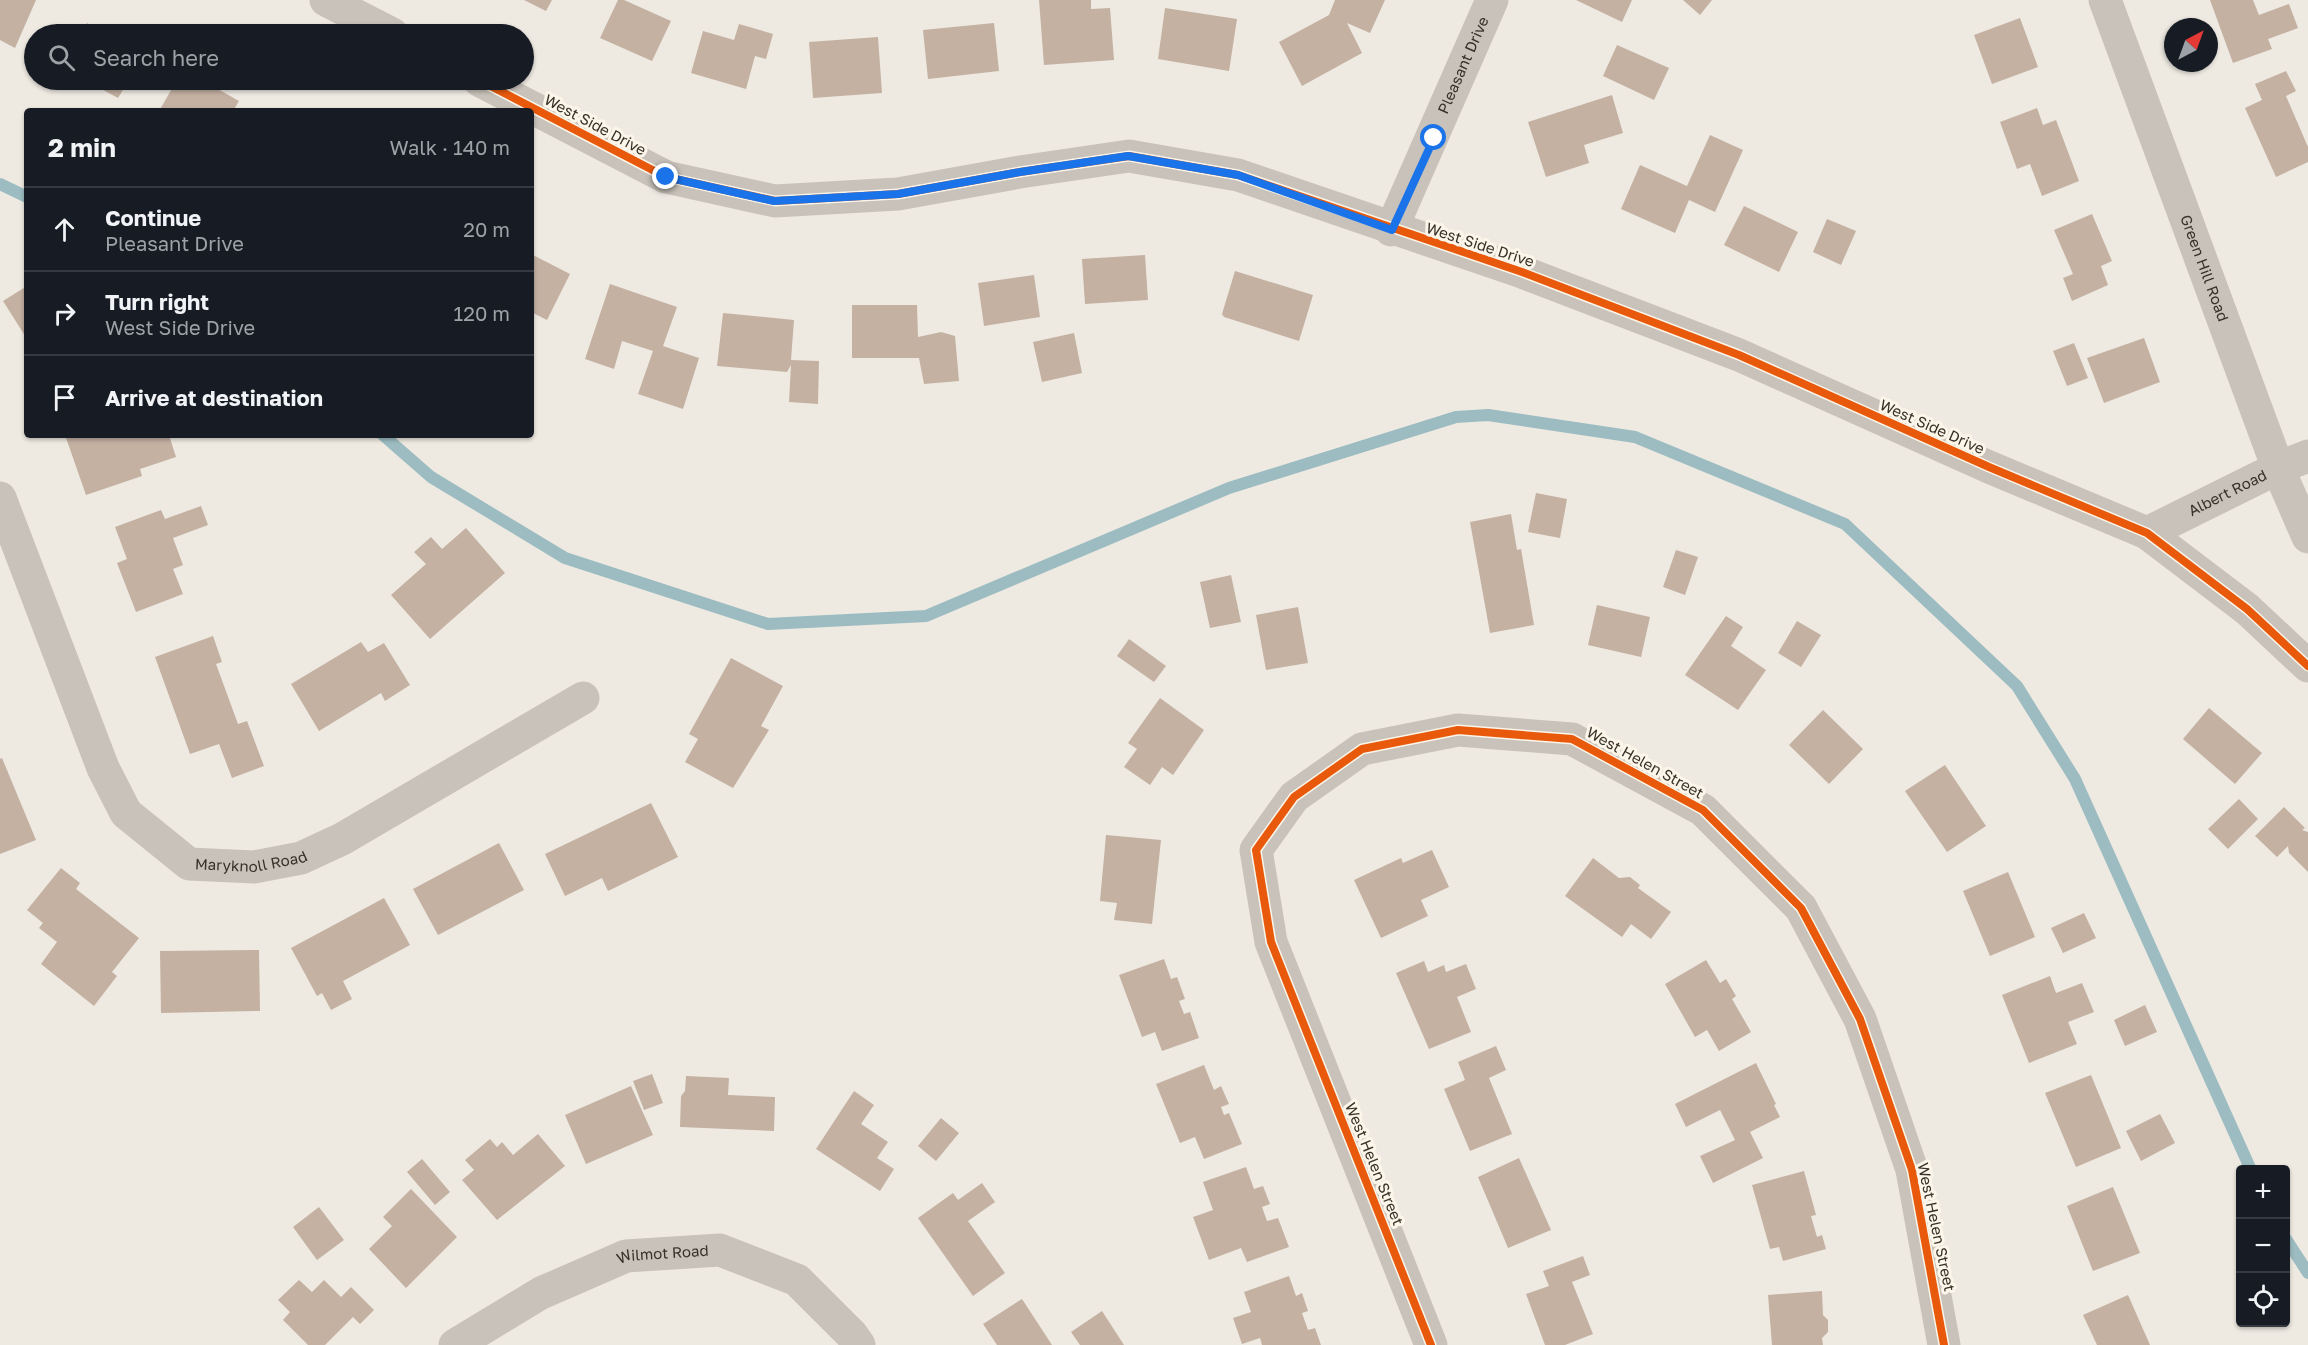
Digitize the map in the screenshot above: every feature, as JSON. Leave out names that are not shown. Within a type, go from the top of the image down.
[{"type":"street","points":[[326,0],[373,24]]},
{"type":"street","name":"Pleasant Drive","points":[[1392,230],[1492,0]]},
{"type":"street","name":"Green Hill Road","points":[[2105,0],[2278,468],[2308,537]]},
{"type":"street","name":"West Side Drive","points":[[498,90],[533,108]]},
{"type":"street","name":"West Side Drive","points":[[534,109],[666,177],[774,201],[898,194],[1020,172],[1128,156],[1238,175],[1392,230],[1522,272],[1739,354],[1989,467],[2147,533],[2247,609],[2308,666]]},
{"type":"street","name":"Albert Road","points":[[2147,533],[2278,468],[2308,456]]},
{"type":"street","name":"Maryknoll Road","points":[[0,498],[103,768],[126,813],[189,864],[254,867],[301,858],[342,839],[583,698]]},
{"type":"street","name":"West Helen Street","points":[[1431,1345],[1270,942],[1256,850],[1294,797],[1362,749],[1458,730],[1572,739],[1703,810],[1801,908],[1860,1020],[1912,1170],[1944,1345]]},
{"type":"street","name":"Wilmot Road","points":[[455,1345],[541,1293],[626,1256],[720,1250],[797,1280],[852,1335],[859,1345]]},
{"type":"building","points":[[0,0],[36,0],[15,48],[0,40]]},
{"type":"building","points":[[524,0],[552,0],[546,11]]},
{"type":"building","points":[[618,0],[624,0],[671,21],[652,61],[600,38]]},
{"type":"building","points":[[1039,0],[1091,0],[1091,9],[1110,8],[1114,60],[1044,65]]},
{"type":"building","points":[[1335,0],[1385,0],[1370,33],[1347,23],[1362,53],[1302,86],[1279,42],[1329,15]]},
{"type":"building","points":[[1576,0],[1632,0],[1622,22]]},
{"type":"building","points":[[1683,0],[1712,0],[1700,15]]},
{"type":"building","points":[[2210,0],[2253,0],[2259,15],[2289,4],[2298,28],[2268,39],[2272,49],[2233,63]]},
{"type":"building","points":[[1165,8],[1237,19],[1229,71],[1158,59]]},
{"type":"building","points":[[2020,18],[2038,67],[1992,84],[1974,35]]},
{"type":"building","points":[[994,23],[999,71],[928,79],[923,30]]},
{"type":"building","points":[[739,24],[773,34],[766,59],[755,56],[746,89],[691,73],[703,31],[734,40]]},
{"type":"building","points":[[878,37],[882,93],[813,98],[809,42]]},
{"type":"building","points":[[1617,45],[1669,68],[1654,100],[1603,76]]},
{"type":"building","points":[[2286,71],[2296,91],[2286,96],[2308,147],[2308,162],[2276,177],[2245,108],[2262,100],[2255,84]]},
{"type":"building","points":[[103,90],[123,90],[118,98]]},
{"type":"building","points":[[171,90],[220,90],[239,101],[235,108],[161,108]]},
{"type":"building","points":[[1612,95],[1623,133],[1584,145],[1589,163],[1546,177],[1528,122]]},
{"type":"building","points":[[2037,108],[2043,125],[2056,120],[2079,181],[2042,196],[2030,164],[2017,169],[2000,122]]},
{"type":"building","points":[[1710,135],[1743,150],[1715,212],[1689,200],[1675,233],[1621,209],[1640,165],[1687,186]]},
{"type":"building","points":[[1744,206],[1798,232],[1779,272],[1724,245]]},
{"type":"building","points":[[2092,214],[2112,261],[2101,266],[2108,285],[2072,301],[2063,278],[2073,274],[2054,230]]},
{"type":"building","points":[[1827,219],[1856,231],[1841,265],[1813,252]]},
{"type":"building","points":[[1145,255],[1148,300],[1085,304],[1082,259]]},
{"type":"building","points":[[534,256],[570,274],[547,320],[534,314]]},
{"type":"building","points":[[1235,271],[1313,295],[1299,341],[1224,317],[1222,314]]},
{"type":"building","points":[[1034,275],[1040,317],[984,326],[978,283]]},
{"type":"building","points":[[610,284],[677,307],[663,346],[699,358],[683,409],[638,394],[653,351],[622,341],[614,369],[585,359]]},
{"type":"building","points":[[24,288],[24,334],[3,301]]},
{"type":"building","points":[[852,305],[917,305],[918,337],[941,332],[955,336],[959,381],[924,384],[919,358],[852,358]]},
{"type":"building","points":[[723,313],[794,320],[791,360],[819,361],[818,404],[789,402],[791,365],[787,372],[717,366]]},
{"type":"building","points":[[1074,333],[1082,373],[1042,382],[1033,342]]},
{"type":"building","points":[[2144,338],[2160,382],[2104,403],[2087,358]]},
{"type":"building","points":[[2074,343],[2088,378],[2067,386],[2053,351]]},
{"type":"building","points":[[66,438],[170,438],[176,457],[140,469],[142,476],[86,495]]},
{"type":"building","points":[[1536,493],[1567,499],[1560,538],[1528,532]]},
{"type":"building","points":[[201,506],[208,525],[173,538],[183,565],[173,569],[183,594],[136,612],[117,563],[127,559],[115,527],[161,510],[165,519]]},
{"type":"building","points":[[1511,514],[1517,550],[1521,549],[1534,625],[1490,633],[1470,522]]},
{"type":"building","points":[[466,528],[505,573],[430,639],[391,595],[426,564],[414,552],[431,537],[442,549]]},
{"type":"building","points":[[1676,550],[1698,557],[1685,595],[1663,587]]},
{"type":"building","points":[[1231,575],[1241,622],[1210,628],[1200,582]]},
{"type":"building","points":[[1597,605],[1650,617],[1641,657],[1588,645]]},
{"type":"building","points":[[1298,607],[1308,663],[1266,670],[1256,615]]},
{"type":"building","points":[[1726,616],[1743,627],[1731,646],[1766,670],[1738,710],[1685,675]]},
{"type":"building","points":[[1797,621],[1821,635],[1801,667],[1778,653]]},
{"type":"building","points":[[213,636],[222,662],[216,664],[238,724],[247,721],[264,766],[232,778],[219,744],[190,754],[155,657]]},
{"type":"building","points":[[1129,639],[1166,666],[1154,682],[1117,656]]},
{"type":"building","points":[[361,642],[368,652],[384,643],[410,685],[385,701],[381,693],[319,731],[291,684]]},
{"type":"building","points":[[731,658],[783,686],[761,726],[769,730],[733,788],[685,762],[698,739],[689,734]]},
{"type":"building","points":[[1160,698],[1204,730],[1173,775],[1162,767],[1150,785],[1124,767],[1137,749],[1128,743]]},
{"type":"building","points":[[2209,708],[2262,753],[2235,784],[2183,739]]},
{"type":"building","points":[[1823,710],[1863,749],[1829,784],[1789,745]]},
{"type":"building","points":[[2,758],[36,840],[0,854],[0,759]]},
{"type":"building","points":[[1945,765],[1986,826],[1947,852],[1905,791]]},
{"type":"building","points":[[2239,799],[2258,819],[2228,849],[2208,829]]},
{"type":"building","points":[[651,803],[678,857],[608,891],[602,878],[565,896],[545,854]]},
{"type":"building","points":[[2284,807],[2305,828],[2302,830],[2308,832],[2308,872],[2289,853],[2288,846],[2277,857],[2255,836]]},
{"type":"building","points":[[1106,835],[1161,840],[1152,924],[1114,920],[1117,903],[1100,901]]},
{"type":"building","points":[[499,843],[524,890],[438,935],[413,889]]},
{"type":"building","points":[[1432,850],[1449,887],[1421,900],[1428,916],[1381,938],[1354,880],[1401,858],[1403,863]]},
{"type":"building","points":[[1593,858],[1619,878],[1630,877],[1640,885],[1638,888],[1671,912],[1651,939],[1631,924],[1622,937],[1565,896]]},
{"type":"building","points":[[61,868],[80,883],[76,889],[139,938],[112,972],[117,976],[94,1006],[41,964],[57,942],[39,928],[43,923],[27,910]]},
{"type":"building","points":[[2008,872],[2035,937],[1990,956],[1963,891]]},
{"type":"building","points":[[384,898],[410,945],[343,981],[352,999],[331,1010],[322,993],[317,996],[291,948]]},
{"type":"building","points":[[2084,913],[2096,938],[2063,953],[2051,928]]},
{"type":"building","points":[[259,950],[260,1011],[161,1013],[160,951]]},
{"type":"building","points":[[1164,959],[1171,979],[1177,977],[1185,999],[1179,1001],[1184,1014],[1190,1012],[1199,1038],[1162,1051],[1155,1032],[1142,1037],[1119,975]]},
{"type":"building","points":[[1706,960],[1720,983],[1726,979],[1736,996],[1732,999],[1751,1032],[1719,1051],[1707,1030],[1695,1037],[1665,984]]},
{"type":"building","points":[[1424,961],[1428,972],[1444,965],[1446,972],[1466,964],[1476,989],[1457,997],[1471,1032],[1429,1049],[1396,973]]},
{"type":"building","points":[[2050,976],[2056,993],[2082,983],[2094,1012],[2068,1022],[2077,1044],[2029,1063],[2002,995]]},
{"type":"building","points":[[2145,1005],[2157,1032],[2125,1046],[2114,1020]]},
{"type":"building","points":[[1496,1046],[1506,1070],[1489,1078],[1512,1134],[1470,1151],[1444,1089],[1465,1080],[1458,1062]]},
{"type":"building","points":[[1756,1063],[1780,1117],[1750,1132],[1763,1158],[1713,1183],[1700,1156],[1735,1140],[1720,1110],[1686,1127],[1675,1104]]},
{"type":"building","points":[[1204,1065],[1214,1090],[1221,1086],[1229,1104],[1221,1107],[1224,1115],[1229,1113],[1242,1144],[1204,1159],[1195,1137],[1180,1143],[1156,1084]]},
{"type":"building","points":[[652,1074],[663,1103],[644,1110],[633,1081]]},
{"type":"building","points":[[2091,1075],[2121,1148],[2076,1167],[2045,1093]]},
{"type":"building","points":[[686,1076],[729,1078],[728,1095],[775,1097],[774,1131],[680,1127],[681,1096],[685,1091]]},
{"type":"building","points":[[631,1086],[653,1135],[586,1164],[565,1115]]},
{"type":"building","points":[[854,1091],[874,1105],[861,1124],[888,1142],[877,1158],[894,1169],[880,1191],[816,1149]]},
{"type":"building","points":[[2160,1114],[2175,1143],[2141,1161],[2126,1131]]},
{"type":"building","points":[[941,1118],[959,1133],[936,1161],[918,1146]]},
{"type":"building","points":[[538,1134],[565,1166],[497,1220],[462,1180],[474,1170],[465,1160],[490,1139],[497,1147],[502,1142],[513,1155]]},
{"type":"building","points":[[1519,1158],[1551,1230],[1508,1248],[1478,1177]]},
{"type":"building","points":[[422,1159],[450,1192],[435,1205],[407,1172]]},
{"type":"building","points":[[1246,1167],[1254,1189],[1263,1186],[1270,1204],[1262,1207],[1267,1221],[1278,1218],[1289,1247],[1247,1262],[1241,1248],[1209,1260],[1193,1217],[1213,1210],[1203,1182]]},
{"type":"building","points":[[1804,1171],[1816,1215],[1811,1216],[1817,1237],[1822,1235],[1826,1249],[1783,1261],[1779,1247],[1770,1249],[1752,1185]]},
{"type":"building","points":[[982,1183],[995,1202],[968,1221],[1005,1273],[973,1296],[918,1218],[953,1193],[958,1200]]},
{"type":"building","points":[[2113,1187],[2140,1253],[2093,1271],[2067,1206]]},
{"type":"building","points":[[411,1189],[457,1237],[406,1288],[369,1249],[392,1226],[383,1217]]},
{"type":"building","points":[[319,1207],[344,1240],[317,1260],[293,1227]]},
{"type":"building","points":[[1583,1256],[1590,1275],[1572,1282],[1593,1334],[1565,1345],[1545,1345],[1526,1294],[1549,1286],[1543,1271]]},
{"type":"building","points":[[1289,1276],[1296,1296],[1302,1293],[1308,1311],[1302,1313],[1308,1330],[1315,1328],[1321,1345],[1262,1345],[1260,1338],[1242,1344],[1233,1318],[1251,1312],[1244,1292]]},
{"type":"building","points":[[299,1280],[312,1292],[324,1280],[341,1297],[351,1287],[374,1310],[360,1324],[353,1317],[325,1345],[308,1345],[283,1320],[290,1312],[278,1300]]},
{"type":"building","points":[[1822,1291],[1823,1315],[1828,1320],[1828,1332],[1822,1338],[1823,1345],[1772,1345],[1768,1295]]},
{"type":"building","points":[[2128,1295],[2150,1345],[2097,1345],[2083,1315]]},
{"type":"building","points":[[1022,1299],[1052,1345],[997,1345],[983,1324]]},
{"type":"building","points":[[1102,1311],[1124,1345],[1080,1345],[1071,1332]]},
{"type":"waterway","points":[[0,184],[24,196]]},
{"type":"waterway","points":[[386,438],[431,477],[565,558],[768,624],[926,616],[1229,488],[1456,417],[1488,415],[1635,437],[1845,524],[2017,686],[2075,779],[2249,1165]]},
{"type":"waterway","points":[[2290,1245],[2308,1273]]},
{"type":"cycle path","points":[[498,90],[533,108]]},
{"type":"cycle path","points":[[534,109],[666,177],[775,201],[898,194],[1020,172],[1129,156],[1238,175],[1522,272],[1739,355],[1989,467],[2147,533],[2247,609],[2308,666]]},
{"type":"cycle path","points":[[1431,1345],[1271,942],[1256,850],[1294,797],[1362,749],[1458,730],[1572,739],[1703,810],[1801,908],[1860,1019],[1912,1170],[1944,1345]]},
{"type":"route","points":[[666,177],[774,201],[898,194],[1020,172],[1128,156],[1238,175],[1392,230],[1434,138]]}]
